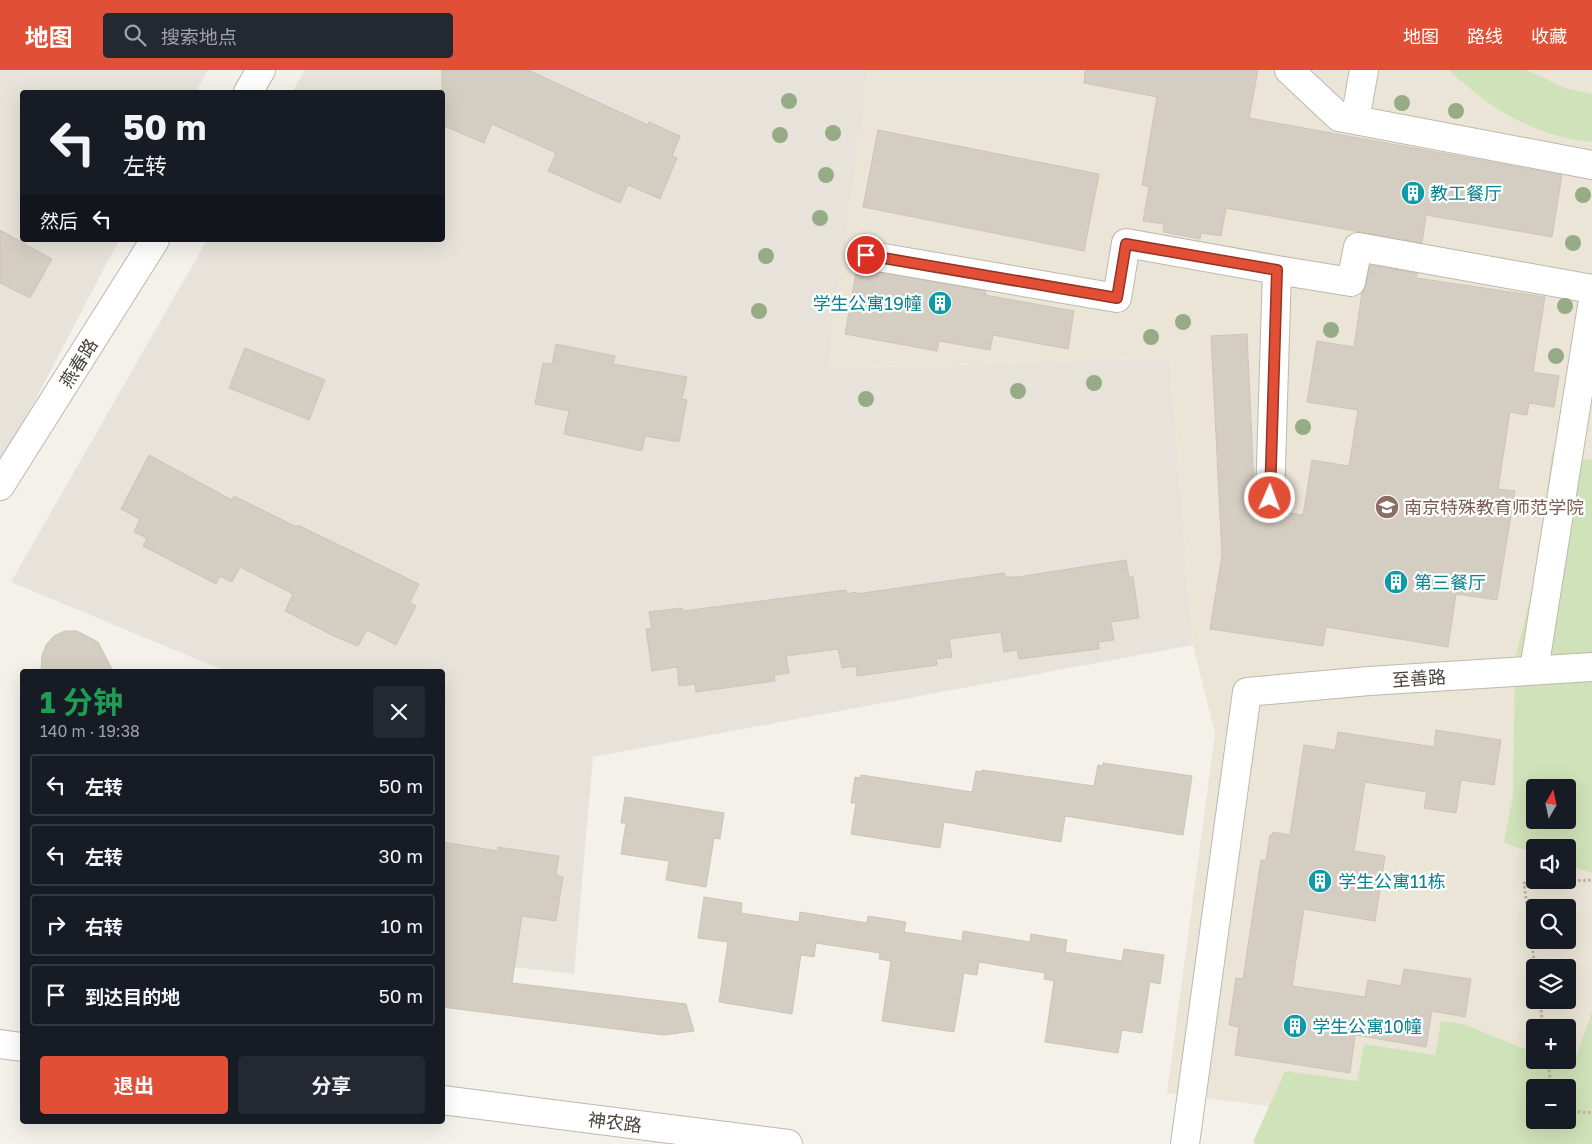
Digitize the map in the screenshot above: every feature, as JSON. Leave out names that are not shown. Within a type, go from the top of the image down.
[{"type":"street","points":[[249,90],[261,70]]},
{"type":"street","points":[[1289,70],[1340,118],[1592,165]]},
{"type":"street","points":[[1355,120],[1364,70]]},
{"type":"street","name":"燕春路","points":[[0,486],[154,242]]},
{"type":"street","points":[[866,255],[1117,298],[1126,244],[1351,282],[1358,247],[1592,289]]},
{"type":"street","points":[[1270,498],[1277,270]]},
{"type":"street","points":[[1534,670],[1592,306]]},
{"type":"street","name":"至善路","points":[[1185,1144],[1247,692],[1369,681],[1592,667]]},
{"type":"street","points":[[0,1044],[20,1047]]},
{"type":"street","name":"神农路","points":[[445,1100],[788,1144]]},
{"type":"path","points":[[1534,959],[1524,883],[1592,880]]},
{"type":"path","points":[[1576,1112],[1592,1113]]},
{"type":"shaded area","points":[[0,70],[208,70],[197,90],[20,90],[20,242],[118,242],[0,467]]},
{"type":"shaded area","points":[[305,70],[869,70],[828,369],[1170,358],[1193,645],[593,757],[574,974],[445,959],[445,669],[220,669],[11,582],[206,242],[445,242],[445,90],[293,90]]},
{"type":"shaded area","name":"南京特殊教育师范学院","points":[[869,70],[1592,70],[1592,1144],[1562,1144],[1167,1093],[1215,734],[1193,645],[1170,358],[827,369]]},
{"type":"green space","points":[[1449,70],[1527,70],[1565,88],[1592,94],[1592,142],[1552,134],[1514,118],[1496,108]]},
{"type":"green space","points":[[1552,453],[1592,460],[1592,873],[1576,868],[1576,839],[1526,839],[1526,851],[1504,843],[1513,796],[1515,659],[1536,575]]},
{"type":"green space","points":[[1592,1012],[1592,1144],[1256,1144],[1253,1142],[1285,1071],[1357,1081],[1364,1044],[1435,1055],[1441,1021],[1463,1024],[1526,1049],[1526,1069],[1576,1069],[1576,1057]]},
{"type":"building","points":[[442,70],[528,70],[648,125],[649,122],[680,136],[672,156],[677,158],[660,199],[628,185],[620,203],[548,171],[556,153],[492,124],[484,143],[445,126],[445,90],[442,90]]},
{"type":"building","points":[[1085,70],[1258,70],[1249,118],[1562,175],[1552,237],[1426,215],[1422,243],[1226,208],[1221,236],[1201,233],[1200,239],[1163,232],[1164,224],[1143,221],[1149,187],[1142,185],[1157,97],[1084,83]]},
{"type":"building","points":[[878,130],[1099,174],[1084,251],[863,207]]},
{"type":"building","points":[[0,230],[52,259],[30,298],[0,283]]},
{"type":"building","points":[[1370,265],[1417,273],[1416,278],[1545,297],[1533,372],[1559,376],[1554,407],[1529,403],[1527,415],[1510,412],[1498,489],[1515,491],[1497,600],[1456,594],[1448,647],[1326,627],[1323,646],[1210,629],[1222,555],[1211,336],[1247,334],[1255,508],[1269,514],[1278,511],[1303,515],[1312,460],[1349,466],[1358,410],[1307,402],[1317,341],[1354,347],[1362,293],[1366,285]]},
{"type":"building","name":"学生公寓19幢","points":[[857,268],[986,291],[985,295],[1074,311],[1068,349],[993,335],[990,350],[939,341],[937,351],[845,334]]},
{"type":"building","points":[[556,344],[615,356],[613,364],[687,377],[682,399],[687,400],[679,442],[645,436],[642,451],[564,434],[569,411],[535,404],[543,363],[552,364]]},
{"type":"building","points":[[245,348],[325,380],[309,420],[229,388]]},
{"type":"building","points":[[149,455],[232,500],[234,496],[419,584],[410,602],[416,606],[396,645],[367,630],[358,646],[336,637],[285,611],[293,594],[240,567],[232,582],[220,576],[216,584],[143,546],[147,538],[134,532],[140,519],[121,509]]},
{"type":"building","points":[[1126,560],[1129,577],[1133,577],[1139,618],[1111,622],[1114,640],[1098,642],[1099,649],[1019,659],[1017,650],[1004,652],[1001,632],[949,639],[952,657],[936,659],[937,665],[857,676],[856,666],[842,668],[838,649],[786,656],[789,673],[774,675],[775,681],[696,692],[695,684],[679,686],[677,667],[652,671],[646,629],[652,628],[649,612],[682,608],[683,611],[846,590],[847,594],[856,592],[856,594],[1004,573],[1005,577],[1018,577]]},
{"type":"building","points":[[65,631],[77,631],[98,642],[112,669],[41,669],[42,656],[46,645],[54,636]]},
{"type":"building","points":[[1436,730],[1501,740],[1494,785],[1461,780],[1456,813],[1424,808],[1427,792],[1365,782],[1354,851],[1385,856],[1375,921],[1304,909],[1292,986],[1365,997],[1368,980],[1401,986],[1404,969],[1471,979],[1465,1017],[1432,1011],[1426,1047],[1355,1035],[1350,1073],[1235,1055],[1239,1027],[1229,1025],[1236,978],[1243,979],[1261,860],[1266,860],[1270,835],[1273,832],[1290,835],[1304,745],[1335,750],[1338,732],[1434,747]]},
{"type":"building","points":[[1103,763],[1192,776],[1183,835],[1065,816],[1061,842],[944,822],[940,848],[851,834],[856,803],[851,803],[855,777],[860,778],[861,775],[972,792],[976,771],[981,772],[982,770],[1094,786],[1098,765],[1103,766]]},
{"type":"building","points":[[625,797],[724,813],[720,839],[714,838],[706,887],[666,880],[669,861],[621,854],[626,823],[621,823]]},
{"type":"building","points":[[445,842],[498,851],[498,847],[559,856],[556,875],[563,877],[556,921],[522,916],[512,983],[686,1004],[694,1031],[663,1035],[445,1007]]},
{"type":"building","points":[[704,897],[742,903],[741,913],[799,922],[800,912],[867,923],[868,916],[906,922],[904,932],[962,941],[963,931],[1030,942],[1031,934],[1067,940],[1065,952],[1122,961],[1124,949],[1164,955],[1160,984],[1150,982],[1142,1033],[1122,1030],[1118,1053],[1045,1042],[1054,981],[1044,979],[1045,973],[979,962],[977,975],[964,973],[954,1032],[882,1021],[891,961],[879,959],[880,953],[816,943],[814,957],[801,955],[792,1014],[719,1002],[728,942],[698,938]]},
{"type":"place","name":"教工餐厅","points":[[1413,193]]},
{"type":"place","name":"学生公寓19幢","points":[[940,303]]},
{"type":"place","name":"南京特殊教育师范学院","points":[[1387,507]]},
{"type":"place","name":"第三餐厅","points":[[1396,582]]},
{"type":"place","name":"学生公寓11栋","points":[[1320,881]]},
{"type":"place","name":"学生公寓10幢","points":[[1295,1026]]},
{"type":"route","points":[[866,255],[1117,298],[1126,244],[1277,270],[1270,498]]}]
